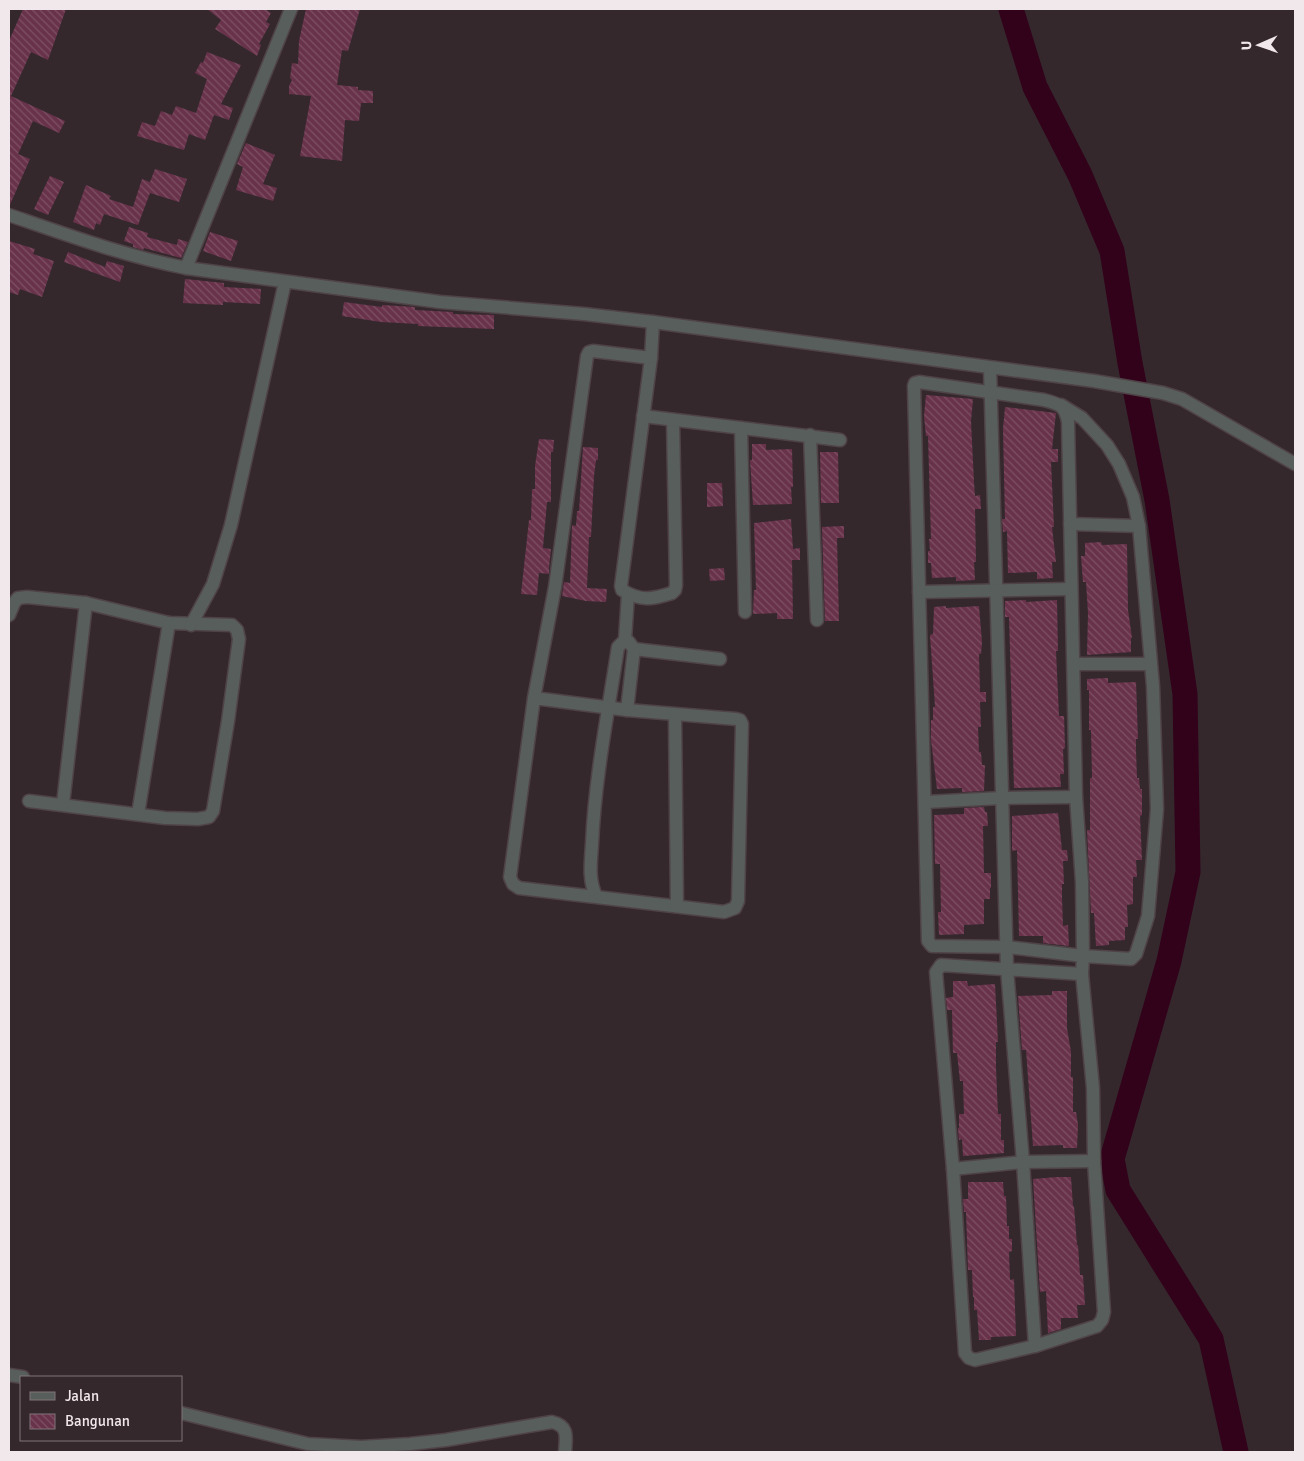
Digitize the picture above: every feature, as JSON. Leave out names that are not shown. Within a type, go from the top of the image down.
[{"type":"street","points":[[186,268],[291,9]]},
{"type":"street","points":[[9,215],[93,244],[152,261],[186,268],[440,302],[584,314],[653,322],[1094,381],[1163,393],[1182,400],[1295,464]]},
{"type":"street","points":[[191,625],[213,584],[231,525],[285,282]]},
{"type":"street","points":[[653,322],[651,358],[622,577],[622,590],[628,594],[649,599],[672,593],[675,590],[673,420]]},
{"type":"street","points":[[534,698],[627,710],[740,720],[742,724],[738,901],[735,908],[724,912],[519,888],[513,884],[510,877],[534,698],[555,587],[587,356],[589,352],[593,351],[651,358]]},
{"type":"street","points":[[990,368],[995,590],[1007,947],[1006,969],[1023,1162],[1035,1346]]},
{"type":"street","points":[[919,382],[990,393],[1044,400],[1061,405],[1082,418],[1107,445],[1133,497],[1139,526],[1153,686],[1157,809],[1148,916],[1134,958],[1083,956],[1007,947],[932,946],[928,941],[926,802],[914,386],[915,383],[919,382]]},
{"type":"street","points":[[1061,405],[1067,414],[1068,422],[1076,797],[1082,882],[1082,974],[1094,1088],[1094,1161],[1104,1312],[1102,1320],[1097,1326],[1035,1346],[974,1360],[965,1352],[953,1170],[936,972],[941,966],[1082,974]]},
{"type":"street","points":[[643,416],[840,440]]},
{"type":"street","points":[[741,428],[745,612]]},
{"type":"street","points":[[810,435],[817,620]]},
{"type":"street","points":[[1070,524],[1139,526]]},
{"type":"street","points":[[919,592],[1071,589]]},
{"type":"street","points":[[627,710],[630,644],[628,594]]},
{"type":"street","points":[[9,615],[18,598],[27,596],[86,603],[169,624],[232,625],[237,630],[238,639],[228,721],[213,811],[209,817],[198,819],[165,818],[29,801]]},
{"type":"street","points":[[63,804],[86,603]]},
{"type":"street","points":[[138,814],[169,624]]},
{"type":"street","points":[[596,896],[591,882],[593,821],[603,733],[618,647],[630,644],[720,659]]},
{"type":"street","points":[[1074,664],[1150,664]]},
{"type":"street","points":[[675,715],[677,906]]},
{"type":"street","points":[[926,802],[1076,797]]},
{"type":"street","points":[[953,1170],[1023,1162],[1094,1161]]},
{"type":"street","points":[[182,1413],[308,1444],[361,1447],[446,1440],[552,1422],[560,1424],[564,1428],[566,1435],[565,1452]]},
{"type":"building","points":[[23,9],[66,9],[48,60],[31,52],[11,96],[65,121],[59,133],[33,121],[18,154],[30,159],[9,207],[9,41]]},
{"type":"building","points":[[207,9],[265,9],[271,13],[266,22],[270,24],[259,44],[261,45],[257,56],[215,29],[221,20]]},
{"type":"building","points":[[306,9],[360,9],[348,51],[342,50],[337,85],[373,91],[373,103],[361,103],[359,121],[345,120],[342,161],[300,156],[311,96],[289,94],[289,86],[292,80],[290,78],[292,63],[298,64],[299,41]]},
{"type":"building","points":[[207,52],[241,65],[221,104],[233,108],[229,120],[214,115],[205,140],[189,134],[184,150],[137,136],[142,122],[155,126],[161,111],[172,115],[176,106],[196,113],[207,79],[195,73],[201,62],[203,63]]},
{"type":"building","points":[[246,143],[275,155],[263,184],[277,188],[273,201],[236,190],[243,167],[237,164]]},
{"type":"building","points":[[155,169],[187,179],[179,202],[150,193],[138,225],[104,214],[100,225],[96,223],[94,230],[73,222],[86,185],[111,196],[109,199],[133,207],[142,179],[150,182]]},
{"type":"building","points":[[50,176],[64,182],[48,215],[34,209]]},
{"type":"building","points":[[129,227],[148,233],[147,237],[177,245],[178,239],[188,242],[181,258],[144,248],[143,250],[133,247],[133,244],[124,241]]},
{"type":"building","points":[[210,232],[238,241],[231,261],[203,251]]},
{"type":"building","points":[[9,241],[35,249],[33,254],[54,261],[42,297],[20,289],[18,295],[9,292]]},
{"type":"building","points":[[68,252],[105,267],[107,261],[124,266],[120,282],[64,262]]},
{"type":"building","points":[[185,279],[224,283],[224,287],[261,289],[260,304],[223,302],[223,305],[183,303]]},
{"type":"building","points":[[344,302],[382,307],[382,305],[415,307],[415,310],[453,312],[453,314],[494,315],[494,329],[418,326],[418,324],[381,322],[342,316]]},
{"type":"building","points":[[926,395],[973,399],[971,421],[975,496],[980,495],[981,509],[975,509],[975,580],[956,581],[956,577],[932,578],[931,563],[928,563],[929,539],[931,539],[928,436],[926,436],[924,416]]},
{"type":"building","points":[[1005,407],[1056,413],[1052,449],[1058,449],[1058,462],[1051,462],[1054,527],[1052,527],[1056,562],[1052,562],[1053,578],[1037,579],[1037,572],[1008,573],[1007,531],[1003,532],[1002,519],[1005,519],[1003,429]]},
{"type":"building","points":[[539,439],[554,440],[553,452],[551,452],[551,502],[547,502],[543,548],[551,549],[549,574],[539,573],[537,595],[521,594],[529,520],[531,520],[532,489],[535,489],[535,466]]},
{"type":"building","points":[[752,444],[766,444],[766,450],[792,449],[792,504],[753,505],[750,460],[752,460]]},
{"type":"building","points":[[583,447],[598,448],[598,460],[596,460],[594,476],[591,537],[589,537],[587,588],[607,589],[606,602],[586,601],[562,596],[564,582],[570,583],[572,525],[576,526],[577,511],[579,511]]},
{"type":"building","points":[[820,452],[838,452],[839,503],[821,503]]},
{"type":"building","points":[[707,483],[722,483],[723,506],[707,507]]},
{"type":"building","points":[[791,519],[793,549],[800,548],[800,560],[792,560],[793,619],[777,619],[777,613],[753,614],[754,590],[756,590],[754,523]]},
{"type":"building","points":[[844,526],[844,538],[837,538],[839,621],[825,621],[822,527]]},
{"type":"building","points":[[1101,542],[1102,545],[1127,544],[1128,610],[1132,638],[1131,652],[1087,655],[1088,613],[1086,582],[1083,582],[1081,556],[1085,556],[1085,543]]},
{"type":"building","points":[[724,568],[725,580],[710,581],[709,569]]},
{"type":"building","points":[[1026,600],[1026,602],[1057,600],[1058,651],[1056,651],[1059,716],[1064,716],[1065,748],[1063,749],[1064,774],[1060,774],[1061,787],[1014,788],[1009,617],[1005,617],[1005,601]]},
{"type":"building","points":[[946,606],[946,608],[979,606],[982,642],[981,654],[979,654],[980,692],[986,692],[986,702],[980,702],[981,727],[978,727],[979,752],[981,752],[982,765],[985,765],[984,791],[962,792],[962,788],[937,789],[931,740],[931,720],[933,720],[933,707],[935,707],[930,635],[933,634],[934,607]]},
{"type":"building","points":[[1108,678],[1108,683],[1136,682],[1137,778],[1139,778],[1140,789],[1142,789],[1142,815],[1140,816],[1142,860],[1136,860],[1137,877],[1133,877],[1133,904],[1127,905],[1128,927],[1125,927],[1125,940],[1109,941],[1109,945],[1096,946],[1094,913],[1091,913],[1087,830],[1090,830],[1090,778],[1092,778],[1087,679]]},
{"type":"building","points":[[984,807],[985,812],[987,812],[988,826],[983,826],[984,873],[991,873],[991,888],[990,899],[984,899],[984,924],[964,925],[964,934],[939,935],[938,912],[941,912],[940,864],[935,864],[934,815],[964,814],[964,808]]},
{"type":"building","points":[[1058,813],[1062,850],[1067,850],[1068,861],[1063,861],[1064,884],[1062,884],[1062,897],[1063,926],[1068,925],[1069,946],[1043,943],[1043,936],[1019,936],[1017,850],[1012,851],[1012,816]]},
{"type":"building","points":[[953,981],[967,981],[968,986],[995,984],[998,1042],[996,1042],[996,1068],[998,1114],[1001,1114],[1001,1140],[1004,1140],[1004,1153],[963,1156],[962,1139],[959,1140],[958,1128],[959,1114],[964,1114],[963,1081],[960,1081],[957,1053],[953,1053],[952,1010],[947,1010],[946,998],[953,997]]},
{"type":"building","points":[[1052,991],[1067,991],[1067,1028],[1071,1052],[1071,1077],[1073,1077],[1073,1112],[1076,1112],[1078,1125],[1077,1148],[1063,1148],[1063,1145],[1033,1146],[1026,1050],[1022,1050],[1018,996],[1052,995]]},
{"type":"building","points":[[1071,1177],[1080,1275],[1083,1275],[1085,1305],[1077,1305],[1078,1318],[1061,1318],[1061,1329],[1048,1333],[1046,1291],[1040,1292],[1033,1179]]},
{"type":"building","points":[[968,1182],[1003,1182],[1004,1196],[1006,1196],[1009,1239],[1012,1239],[1012,1251],[1009,1252],[1010,1280],[1014,1279],[1016,1336],[991,1337],[991,1340],[979,1340],[977,1310],[974,1310],[972,1270],[968,1270],[966,1212],[964,1212],[963,1199],[968,1199]]},
{"type":"waterway","points":[[1011,9],[1035,87],[1080,175],[1112,251],[1130,363],[1157,500],[1185,694],[1188,872],[1169,961],[1112,1159],[1118,1190],[1211,1339],[1236,1452]]}]
